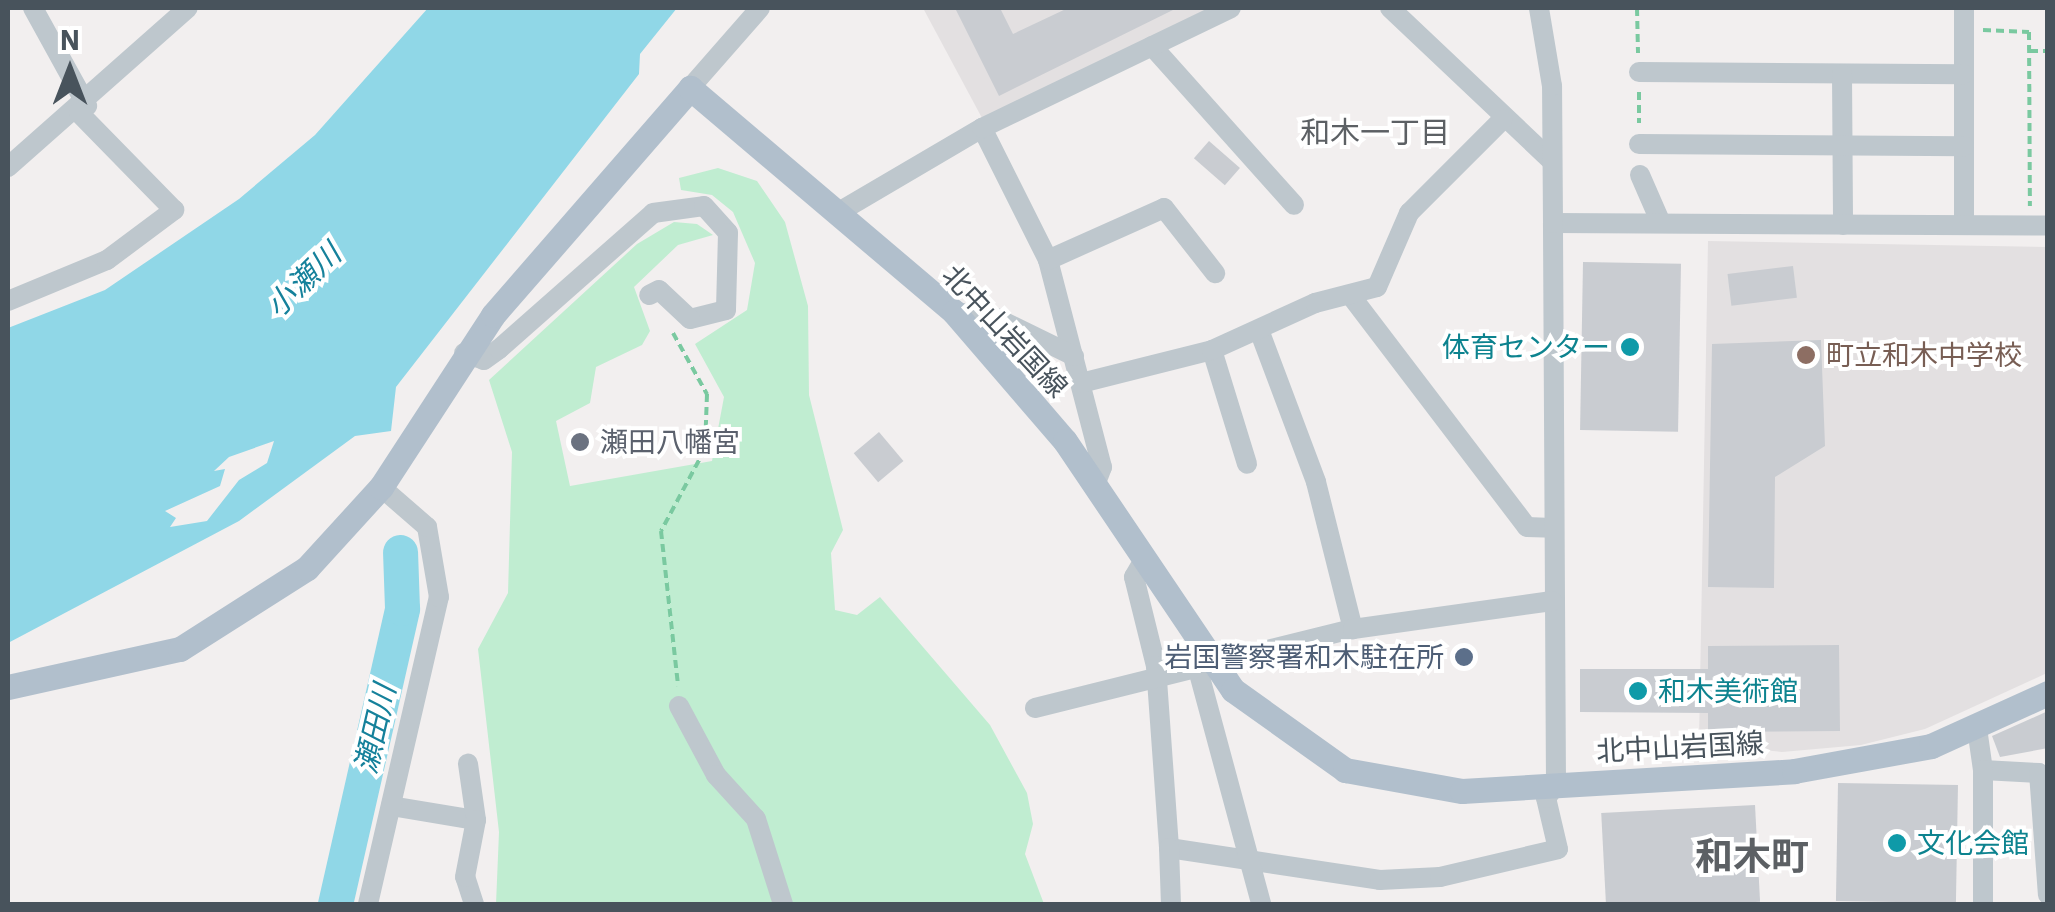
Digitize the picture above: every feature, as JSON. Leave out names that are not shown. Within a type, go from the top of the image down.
[{"type":"main road","name":"北中山岩国線","points":[[690,88],[954,312],[1096,483],[1145,558],[1205,664],[1270,724],[1344,770],[1462,790],[1862,763],[1978,728],[2048,693]]},
{"type":"main road","points":[[8,687],[148,661],[220,629],[306,568],[381,487],[464,353],[690,88]]},
{"type":"street","points":[[8,301],[107,260],[174,210],[83,109],[33,8]]},
{"type":"street","points":[[8,167],[83,109],[188,8]]},
{"type":"street","points":[[690,88],[760,8]]},
{"type":"street","points":[[839,212],[982,128],[1232,8]]},
{"type":"street","points":[[1390,8],[1502,120],[1552,161]]},
{"type":"street","points":[[1170,848],[1380,880],[1553,853],[1546,798],[1556,785],[1552,602],[1554,222],[1539,8]]},
{"type":"street","points":[[1964,8],[1964,225]]},
{"type":"street","points":[[1152,46],[1294,205]]},
{"type":"street","points":[[1638,72],[1963,74]]},
{"type":"street","points":[[1842,74],[1843,224]]},
{"type":"street","points":[[1081,383],[1212,350],[1378,287],[1409,213],[1502,120]]},
{"type":"street","points":[[982,128],[1048,260],[1102,468],[1096,483]]},
{"type":"street","points":[[1640,144],[1964,146]]},
{"type":"street","points":[[1640,175],[1661,223]]},
{"type":"street","points":[[464,353],[484,360],[499,349],[653,213],[704,206],[728,234],[726,310],[690,319],[660,290],[649,296]]},
{"type":"street","points":[[1048,260],[1164,208],[1215,273]]},
{"type":"street","points":[[1554,222],[2039,226]]},
{"type":"street","points":[[1351,296],[1527,527],[1552,528]]},
{"type":"street","points":[[954,312],[994,318],[1074,356]]},
{"type":"street","points":[[1259,330],[1316,482],[1353,630]]},
{"type":"street","points":[[1212,350],[1246,464]]},
{"type":"street","points":[[375,903],[390,806],[438,596],[427,527],[381,487]]},
{"type":"street","points":[[1145,558],[1134,577],[1157,676],[1171,904]]},
{"type":"street","points":[[1035,708],[1353,630],[1552,602]]},
{"type":"street","points":[[1205,664],[1261,904]]},
{"type":"street","points":[[680,706],[716,775],[756,819],[783,904]]},
{"type":"street","points":[[1978,728],[1983,770],[1984,904]]},
{"type":"street","points":[[468,764],[476,820],[465,876],[474,904]]},
{"type":"street","points":[[1983,770],[2039,773],[2048,894]]},
{"type":"street","points":[[390,806],[476,820]]},
{"type":"path","points":[[1964,30],[2029,32],[2039,226]]},
{"type":"path","points":[[2030,51],[2048,51]]},
{"type":"path","points":[[670,328],[707,394],[705,449],[661,531],[680,706]]},
{"type":"shaded area","points":[[923,8],[1216,8],[982,118]]},
{"type":"shaded area","points":[[1708,241],[2047,247],[2047,673],[1925,729],[1861,745],[1782,752],[1699,743]]},
{"type":"green space","points":[[718,168],[757,181],[785,222],[808,306],[809,395],[843,530],[831,553],[835,610],[857,615],[880,597],[990,725],[1027,793],[1033,824],[1025,854],[1044,904],[496,904],[499,832],[478,649],[508,593],[512,452],[489,380],[637,244],[674,222],[697,224],[713,235],[678,245],[634,287],[650,331],[642,345],[596,367],[590,403],[556,421],[570,486],[712,461],[724,397],[695,344],[747,310],[755,263],[733,212],[712,195],[681,190],[679,178]]},
{"type":"water","name":"小瀬川","points":[[428,8],[677,8],[640,54],[639,74],[396,387],[391,431],[355,436],[239,521],[8,643],[8,328],[105,290],[239,199],[315,135]],"holes":[[[274,441],[267,463],[239,480],[207,521],[170,527],[176,518],[165,511],[220,486],[225,469],[214,471],[229,457]]]},
{"type":"building","points":[[955,8],[1000,8],[1013,34],[1068,8],[1177,8],[999,96]]},
{"type":"building","points":[[1209,141],[1240,168],[1225,185],[1194,158]]},
{"type":"building","name":"体育センター","points":[[1583,262],[1681,264],[1678,432],[1580,430]]},
{"type":"building","points":[[1793,266],[1797,298],[1731,306],[1727,274]]},
{"type":"building","points":[[1821,340],[1825,446],[1775,477],[1774,588],[1708,587],[1712,344]]},
{"type":"building","points":[[879,432],[903,461],[878,482],[854,453]]},
{"type":"building","points":[[1839,645],[1840,731],[1708,732],[1708,713],[1580,712],[1580,669],[1708,669],[1708,646]]},
{"type":"building","points":[[2048,711],[2048,748],[2000,757],[1992,736]]},
{"type":"building","name":"文化会館","points":[[1838,783],[1958,785],[1956,903],[1836,901]]},
{"type":"building","points":[[1755,805],[1760,902],[1606,904],[1601,813]]},
{"type":"waterway","name":"瀬田川","points":[[335,904],[402,608],[400,552]]},
{"type":"place","name":"体育センター","points":[[1630,347]]},
{"type":"place","name":"町立和木中学校","points":[[1806,355]]},
{"type":"place","name":"瀬田八幡宮","points":[[580,442]]},
{"type":"place","name":"岩国警察署和木駐在所","points":[[1464,657]]},
{"type":"place","name":"和木美術館","points":[[1638,691]]},
{"type":"place","name":"文化会館","points":[[1897,843]]},
{"type":"district","name":"和木一丁目","points":[[1375,132]]},
{"type":"district","name":"和木町","points":[[1752,856]]}]
